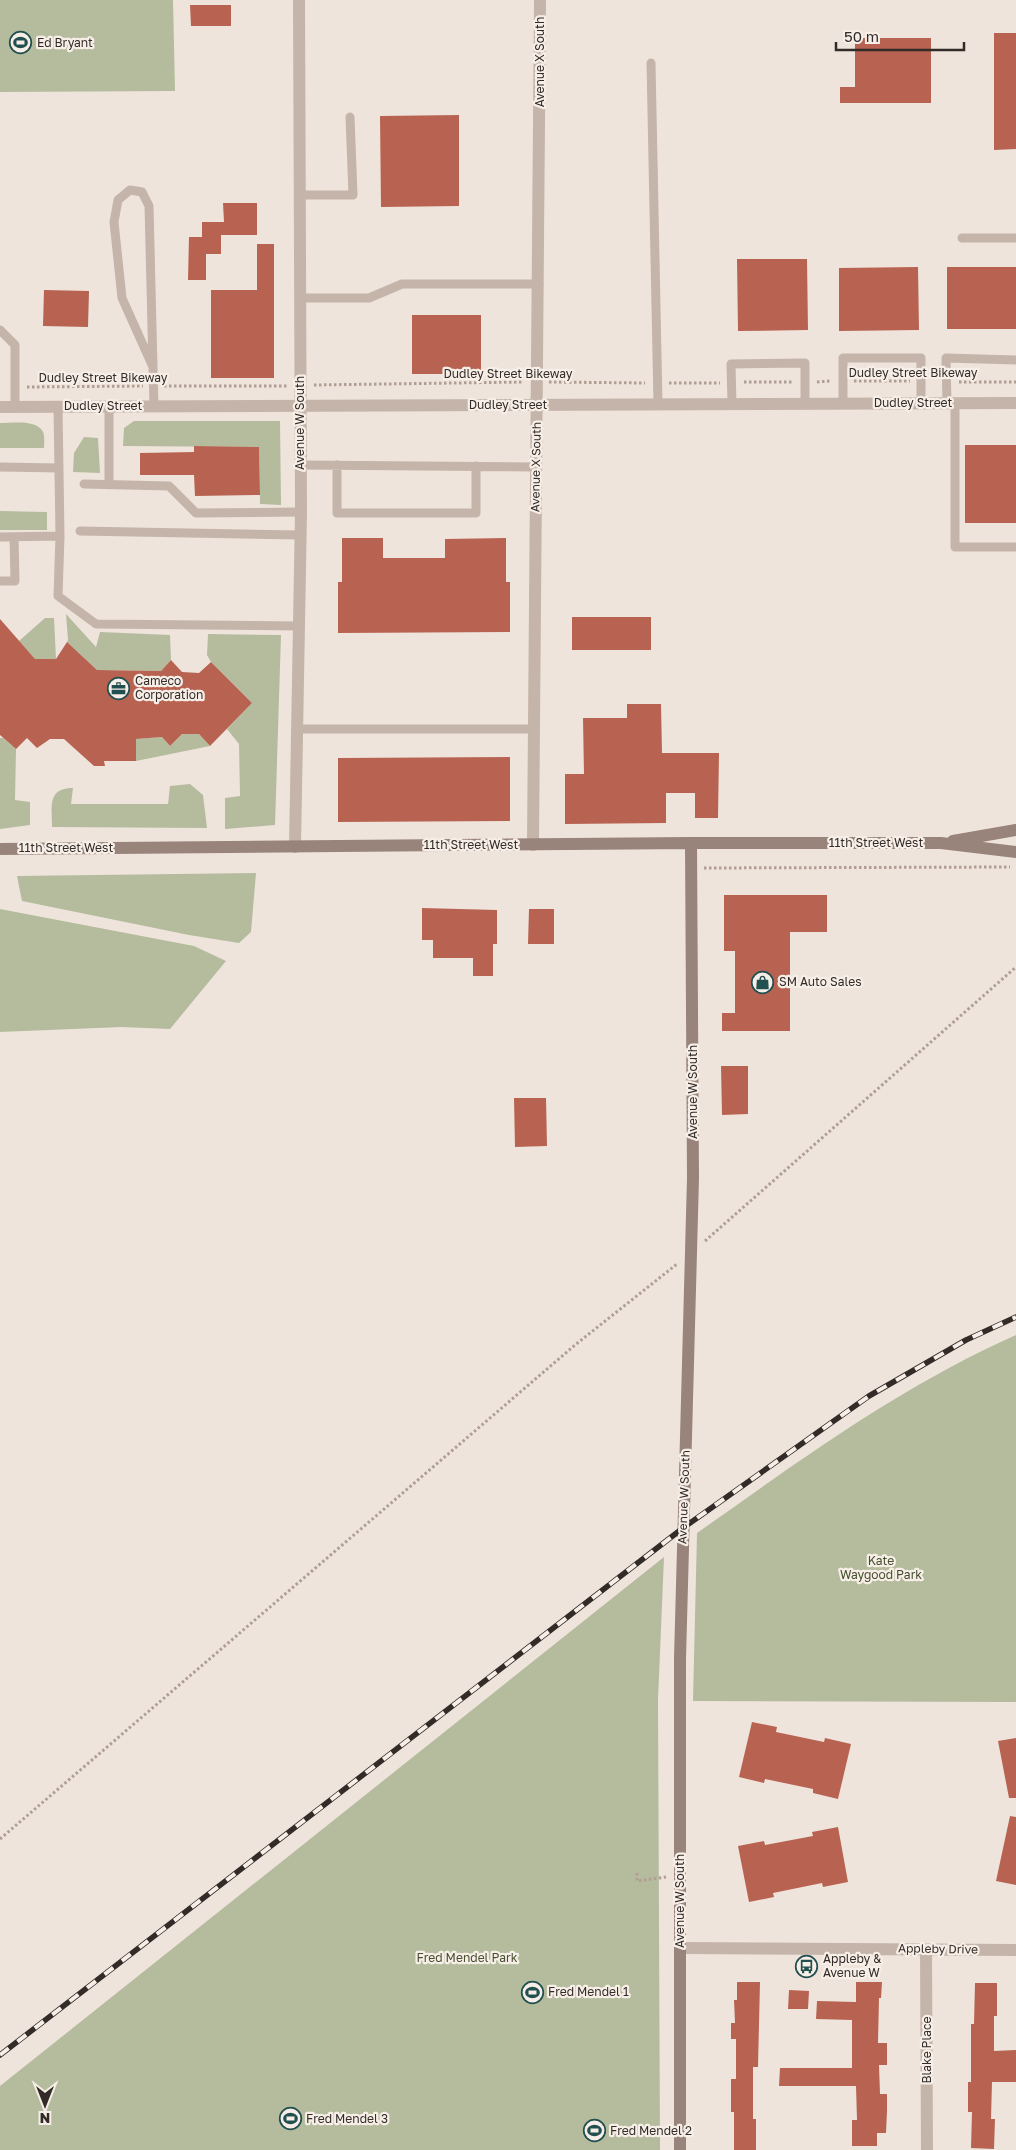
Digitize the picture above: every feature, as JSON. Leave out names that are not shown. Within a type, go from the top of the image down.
[{"type":"street","name":"Avenue W South","points":[[295,847],[301,512],[299,0]]},
{"type":"street","name":"Avenue X South","points":[[533,845],[540,0]]},
{"type":"street","name":"Dudley Street","points":[[0,407],[1016,403]]},
{"type":"street","name":"11th Street West","points":[[941,843],[1016,830]]},
{"type":"street","name":"Avenue W South","points":[[680,2150],[680,1659],[692,1252],[691,843]]},
{"type":"street","name":"11th Street West","points":[[0,849],[691,843],[941,843],[1016,852]]},
{"type":"street","name":"Appleby Drive","points":[[680,1948],[1016,1950]]},
{"type":"street","name":"Blake Place","points":[[926,1950],[927,2150]]},
{"type":"lane","points":[[651,63],[656,383],[658,404]]},
{"type":"lane","points":[[299,195],[353,195],[350,116]]},
{"type":"lane","points":[[153,367],[122,298],[114,222],[118,200],[130,190],[142,192],[149,206],[154,406]]},
{"type":"lane","points":[[962,238],[1016,238]]},
{"type":"lane","points":[[300,298],[369,298],[402,284],[539,284]]},
{"type":"lane","points":[[0,330],[14,344],[15,407]]},
{"type":"lane","points":[[843,403],[843,358],[921,358],[921,403]]},
{"type":"lane","points":[[1016,360],[946,358],[947,382],[951,403],[955,547],[1016,547]]},
{"type":"lane","points":[[732,404],[731,364],[805,363],[805,404]]},
{"type":"lane","points":[[58,407],[60,536],[58,596],[96,624],[298,626]]},
{"type":"lane","points":[[109,407],[109,485]]},
{"type":"lane","points":[[300,465],[536,467]]},
{"type":"lane","points":[[337,465],[337,513],[476,513],[476,466]]},
{"type":"lane","points":[[0,467],[59,468]]},
{"type":"lane","points":[[84,484],[169,486],[196,513],[301,512]]},
{"type":"lane","points":[[80,531],[300,535]]},
{"type":"lane","points":[[0,537],[60,536]]},
{"type":"lane","points":[[0,581],[15,581],[14,537]]},
{"type":"lane","points":[[296,729],[534,729]]},
{"type":"path","name":"Dudley Street Bikeway","points":[[14,387],[300,386],[538,382],[921,382]]},
{"type":"path","name":"Dudley Street Bikeway","points":[[947,382],[1016,382]]},
{"type":"path","points":[[692,868],[1016,867]]},
{"type":"path","points":[[0,1840],[575,1345],[692,1252],[1016,967]]},
{"type":"path","points":[[637,1873],[637,1881],[680,1876]]},
{"type":"green space","points":[[0,0],[173,0],[175,91],[0,92]]},
{"type":"green space","points":[[134,421],[280,421],[281,505],[260,504],[259,447],[123,446],[124,428]]},
{"type":"green space","points":[[0,423],[30,423],[35,425],[44,434],[44,448],[0,448]]},
{"type":"green space","points":[[84,437],[98,438],[100,473],[73,472],[74,453]]},
{"type":"green space","points":[[0,511],[47,512],[47,530],[0,530]]},
{"type":"green space","points":[[66,614],[96,647],[100,632],[170,635],[171,660],[161,671],[97,670],[67,642]]},
{"type":"green space","points":[[45,618],[54,618],[56,659],[35,659],[19,641]]},
{"type":"green space","points":[[208,634],[281,635],[275,825],[225,829],[225,798],[240,796],[239,744],[227,729],[252,703],[211,662],[207,655]]},
{"type":"green space","points":[[182,734],[199,734],[210,746],[136,761],[136,739],[162,737],[170,746]]},
{"type":"green space","points":[[0,738],[3,738],[16,749],[15,800],[30,802],[30,825],[0,829]]},
{"type":"green space","points":[[190,784],[203,795],[207,828],[52,827],[53,800],[59,791],[65,789],[73,788],[71,804],[168,804],[170,786]]},
{"type":"green space","points":[[256,873],[251,932],[239,943],[189,935],[22,901],[17,876]]},
{"type":"green space","points":[[0,909],[194,946],[226,961],[170,1029],[122,1027],[0,1032]]},
{"type":"green space","name":"Kate Waygood Park","points":[[1016,1335],[1016,1702],[693,1701],[697,1533],[812,1452],[891,1401],[973,1355]]},
{"type":"green space","name":"Fred Mendel Park","points":[[664,1557],[658,1700],[660,2150],[0,2150],[0,2086]]},
{"type":"building","points":[[190,5],[231,5],[231,26],[191,26]]},
{"type":"building","points":[[994,33],[1016,33],[1016,149],[994,150]]},
{"type":"building","points":[[855,38],[931,38],[931,103],[840,103],[840,87],[855,87]]},
{"type":"building","points":[[459,115],[459,206],[381,207],[380,116]]},
{"type":"building","points":[[223,203],[257,203],[257,235],[221,235],[221,254],[206,254],[206,280],[188,280],[189,237],[202,237],[202,222],[224,222]]},
{"type":"building","points":[[257,244],[274,244],[274,378],[211,378],[211,290],[257,290]]},
{"type":"building","points":[[737,259],[807,259],[808,330],[738,331]]},
{"type":"building","points":[[918,267],[919,330],[839,331],[839,268]]},
{"type":"building","points":[[947,267],[1016,267],[1016,329],[947,329]]},
{"type":"building","points":[[44,290],[89,291],[88,327],[43,326]]},
{"type":"building","points":[[412,315],[481,315],[481,374],[412,374]]},
{"type":"building","points":[[965,445],[1016,445],[1016,523],[965,523]]},
{"type":"building","points":[[194,446],[259,447],[260,495],[195,496],[194,475],[140,475],[140,453],[194,452]]},
{"type":"building","points":[[342,538],[383,538],[383,558],[445,558],[445,539],[506,538],[506,582],[510,582],[510,632],[338,633],[338,582],[342,582]]},
{"type":"building","points":[[572,617],[651,617],[651,650],[572,650]]},
{"type":"building","name":"Cameco Corporation","points":[[0,619],[35,659],[56,659],[67,642],[97,670],[161,671],[171,660],[182,672],[199,673],[211,662],[252,703],[210,746],[199,734],[182,734],[170,746],[162,737],[136,739],[136,761],[104,761],[105,766],[94,766],[64,739],[50,739],[37,748],[27,738],[16,749],[0,735]]},
{"type":"building","points":[[627,704],[661,704],[662,753],[719,753],[718,818],[695,818],[695,793],[666,793],[666,823],[565,824],[565,774],[584,774],[583,718],[627,718]]},
{"type":"building","points":[[510,757],[510,821],[338,822],[338,758]]},
{"type":"building","name":"SM Auto Sales","points":[[724,895],[827,895],[827,932],[790,932],[790,1031],[722,1031],[722,1013],[735,1013],[735,951],[724,951]]},
{"type":"building","points":[[422,908],[497,910],[497,944],[493,944],[493,976],[473,976],[473,958],[433,958],[433,940],[422,940]]},
{"type":"building","points":[[529,909],[554,909],[554,944],[528,944]]},
{"type":"building","points":[[721,1066],[748,1066],[748,1114],[722,1115]]},
{"type":"building","points":[[514,1098],[546,1098],[547,1146],[515,1147]]},
{"type":"building","points":[[752,1722],[777,1727],[776,1732],[824,1742],[825,1738],[851,1744],[838,1799],[813,1793],[813,1789],[765,1779],[764,1783],[739,1777]]},
{"type":"building","points":[[1016,1738],[1016,1798],[1009,1798],[998,1741]]},
{"type":"building","points":[[1010,1816],[1016,1817],[1016,1885],[996,1881]]},
{"type":"building","points":[[838,1827],[848,1882],[823,1887],[822,1883],[773,1893],[774,1897],[749,1902],[738,1846],[764,1841],[765,1845],[813,1836],[812,1832]]},
{"type":"building","points":[[737,1982],[760,1982],[758,2067],[753,2067],[753,2119],[756,2119],[756,2150],[734,2150],[734,2112],[731,2112],[731,2079],[736,2079],[736,2039],[731,2039],[731,2023],[735,2023],[734,2000],[737,2000]]},
{"type":"building","points":[[856,1982],[882,1982],[881,1998],[879,1998],[878,2043],[887,2043],[887,2065],[879,2065],[880,2094],[887,2094],[887,2111],[886,2133],[877,2133],[877,2146],[852,2146],[852,2120],[857,2120],[856,2086],[779,2086],[780,2068],[852,2068],[852,2020],[816,2019],[817,2001],[856,2002]]},
{"type":"building","points":[[975,1983],[997,1983],[997,2016],[994,2016],[994,2051],[1016,2050],[1016,2082],[992,2082],[991,2119],[995,2119],[994,2149],[971,2148],[972,2112],[968,2112],[968,2082],[971,2082],[971,2024],[974,2024]]},
{"type":"building","points":[[789,1990],[809,1991],[808,2009],[788,2009]]},
{"type":"railway","points":[[0,2055],[683,1528],[869,1396],[966,1340],[1016,1317]]},
{"type":"place","name":"Ed Bryant","points":[[21,43]]},
{"type":"place","name":"Cameco Corporation","points":[[119,688]]},
{"type":"place","name":"SM Auto Sales","points":[[763,982]]},
{"type":"place","name":"Appleby & Avenue W","points":[[807,1966]]},
{"type":"place","name":"Fred Mendel 1","points":[[532,1992]]},
{"type":"place","name":"Fred Mendel 3","points":[[290,2119]]},
{"type":"place","name":"Fred Mendel 2","points":[[594,2131]]}]
